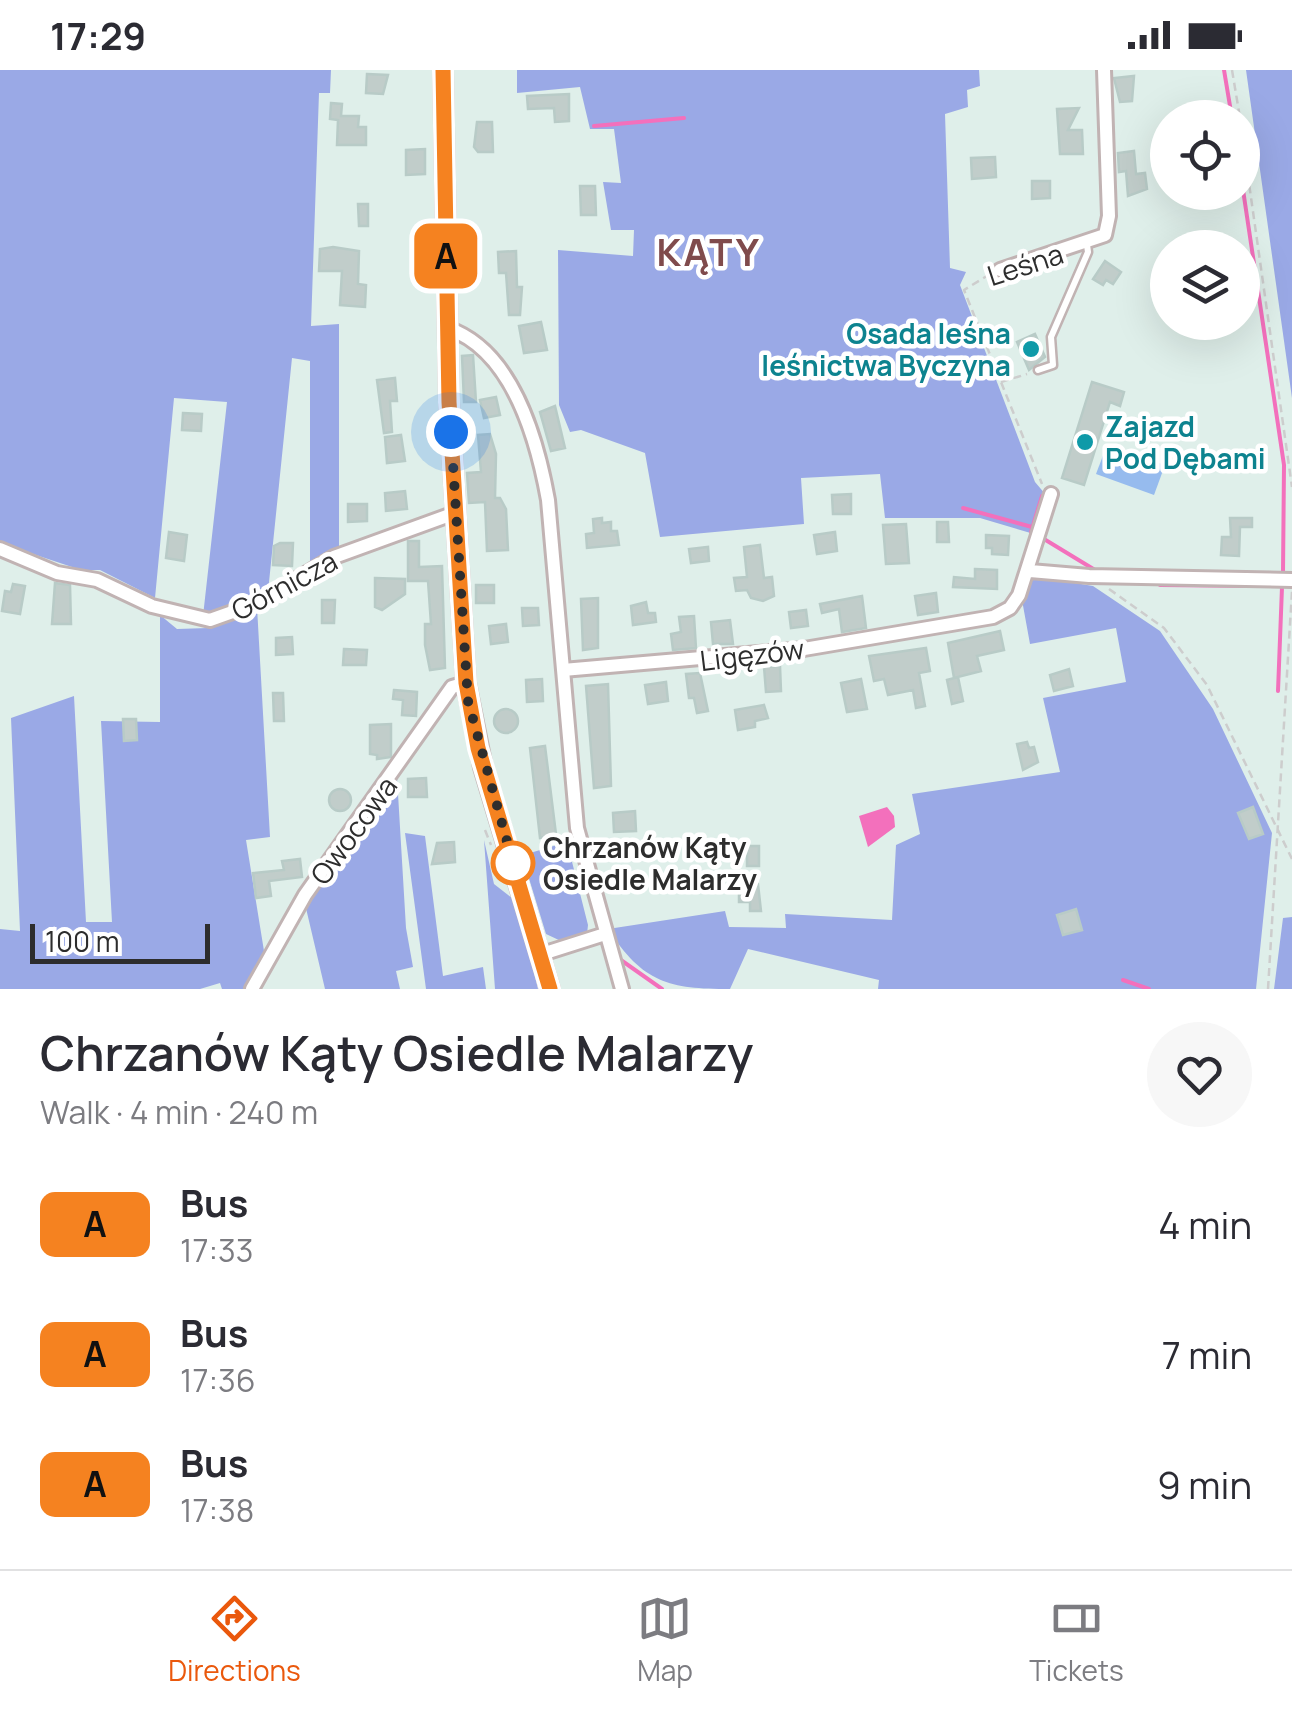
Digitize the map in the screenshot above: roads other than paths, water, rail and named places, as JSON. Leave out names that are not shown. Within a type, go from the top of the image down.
[{"type":"main road","points":[[443,70],[447,328],[466,683],[476,741],[550,989]]},
{"type":"street","name":"Leśna","points":[[1000,270],[1087,245],[1105,235],[1109,216],[1104,70]]},
{"type":"street","points":[[447,328],[487,355],[498,369],[539,452],[548,500],[577,828],[622,989]]},
{"type":"street","points":[[1051,494],[1030,571],[1292,583]]},
{"type":"street","name":"Górnicza","points":[[0,549],[57,572],[98,580],[152,606],[210,620],[255,604],[334,556],[455,513]]},
{"type":"street","name":"Ligęzów","points":[[563,670],[804,649],[993,617],[1010,608],[1030,571]]},
{"type":"street","name":"Owocowa","points":[[252,989],[305,895],[452,688],[466,683]]},
{"type":"street","points":[[540,956],[604,934]]},
{"type":"lane","points":[[1038,370],[1052,364],[1051,337],[1087,245]]},
{"type":"waterway","points":[[1224,70],[1229,100]]},
{"type":"waterway","points":[[594,126],[684,118]]},
{"type":"waterway","points":[[1246,210],[1284,465],[1283,573]]},
{"type":"waterway","points":[[1031,532],[1042,496]]},
{"type":"waterway","points":[[963,508],[1032,527]]},
{"type":"waterway","points":[[1044,539],[1095,570]]},
{"type":"waterway","points":[[1160,585],[1264,586]]},
{"type":"waterway","points":[[1278,691],[1282,587]]},
{"type":"waterway","points":[[618,958],[662,989]]},
{"type":"waterway","points":[[1123,980],[1149,989]]},
{"type":"place","name":"Osada leśna leśnictwa Byczyna","points":[[1031,349]]},
{"type":"place","name":"Zajazd Pod Dębami","points":[[1085,442]]},
{"type":"place","name":"Chrzanów Kąty Osiedle Malarzy","points":[[513,863]]},
{"type":"district","name":"KĄTY","points":[[709,251]]}]
